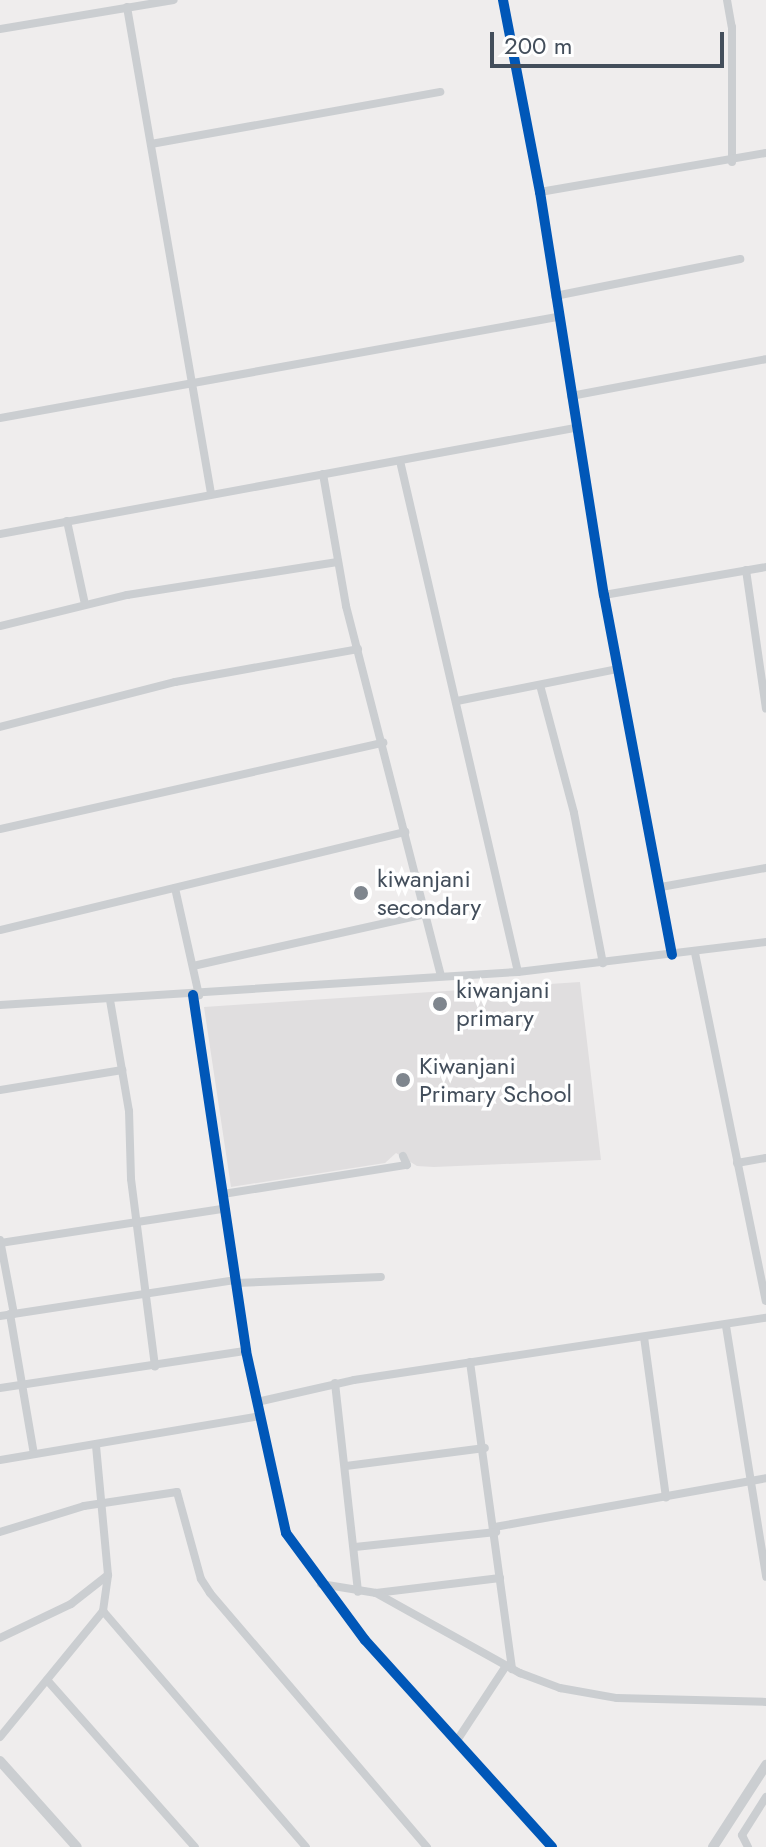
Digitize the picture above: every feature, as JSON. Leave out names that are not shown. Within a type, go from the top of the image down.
[{"type":"street","points":[[0,29],[174,0]]},
{"type":"street","points":[[503,0],[540,192],[557,317],[617,669],[672,955]]},
{"type":"street","points":[[727,0],[732,27],[732,162]]},
{"type":"street","points":[[127,7],[211,493]]},
{"type":"street","points":[[151,144],[440,92]]},
{"type":"street","points":[[540,192],[732,162],[766,153]]},
{"type":"street","points":[[555,296],[740,259]]},
{"type":"street","points":[[0,418],[557,317]]},
{"type":"street","points":[[571,396],[766,359]]},
{"type":"street","points":[[0,534],[575,428]]},
{"type":"street","points":[[400,461],[518,972]]},
{"type":"street","points":[[323,474],[337,562],[441,976]]},
{"type":"street","points":[[67,521],[85,604]]},
{"type":"street","points":[[0,626],[85,604],[337,562]]},
{"type":"street","points":[[604,595],[766,567]]},
{"type":"street","points":[[746,570],[766,709]]},
{"type":"street","points":[[0,727],[175,682],[358,649]]},
{"type":"street","points":[[457,701],[617,669]]},
{"type":"street","points":[[540,685],[574,813],[603,963]]},
{"type":"street","points":[[0,829],[383,743]]},
{"type":"street","points":[[0,930],[405,832]]},
{"type":"street","points":[[661,887],[766,868]]},
{"type":"street","points":[[175,888],[193,966],[223,1209],[246,1351],[286,1533],[320,1584],[456,1742],[552,1847]]},
{"type":"street","points":[[193,966],[426,914]]},
{"type":"street","points":[[0,1005],[196,995],[518,972],[766,942]]},
{"type":"street","points":[[695,953],[766,1301]]},
{"type":"street","points":[[110,1000],[122,1070],[155,1366]]},
{"type":"street","points":[[0,1090],[122,1070]]},
{"type":"street","points":[[223,1194],[407,1165],[403,1156]]},
{"type":"street","points":[[737,1163],[766,1158]]},
{"type":"street","points":[[34,1454],[0,1242],[223,1209]]},
{"type":"street","points":[[0,1316],[236,1282],[381,1277]]},
{"type":"street","points":[[257,1402],[335,1383],[766,1318]]},
{"type":"street","points":[[726,1326],[766,1577]]},
{"type":"street","points":[[644,1337],[666,1498]]},
{"type":"street","points":[[0,1388],[246,1351]]},
{"type":"street","points":[[456,1742],[509,1667],[496,1529],[470,1362]]},
{"type":"street","points":[[335,1383],[358,1592]]},
{"type":"street","points":[[0,1460],[260,1416]]},
{"type":"street","points":[[0,1737],[103,1611],[108,1575],[96,1445]]},
{"type":"street","points":[[346,1466],[485,1448]]},
{"type":"street","points":[[355,1547],[496,1529],[766,1478]]},
{"type":"street","points":[[0,1532],[100,1502],[177,1492],[201,1579],[210,1593],[427,1847]]},
{"type":"street","points":[[0,1638],[71,1604],[108,1575]]},
{"type":"street","points":[[320,1584],[376,1593],[500,1578]]},
{"type":"street","points":[[376,1593],[509,1667],[560,1688],[617,1698],[766,1702]]},
{"type":"street","points":[[103,1611],[306,1847]]},
{"type":"street","points":[[47,1680],[195,1847]]},
{"type":"street","points":[[0,1761],[77,1847]]},
{"type":"street","points":[[713,1847],[766,1765]]},
{"type":"street","points":[[748,1847],[742,1835],[766,1797]]},
{"type":"shaded area","name":"Kiwanjani Primary School","points":[[580,982],[601,1160],[434,1167],[417,1166],[396,1153],[385,1163],[231,1187],[204,1007]]},
{"type":"cycle path","points":[[503,0],[540,192],[604,595],[672,955]]},
{"type":"cycle path","points":[[193,995],[246,1351],[286,1533],[365,1640],[552,1847]]},
{"type":"place","name":"kiwanjani secondary","points":[[361,893]]},
{"type":"place","name":"kiwanjani primary","points":[[440,1004]]},
{"type":"place","name":"Kiwanjani Primary School","points":[[403,1080]]}]
